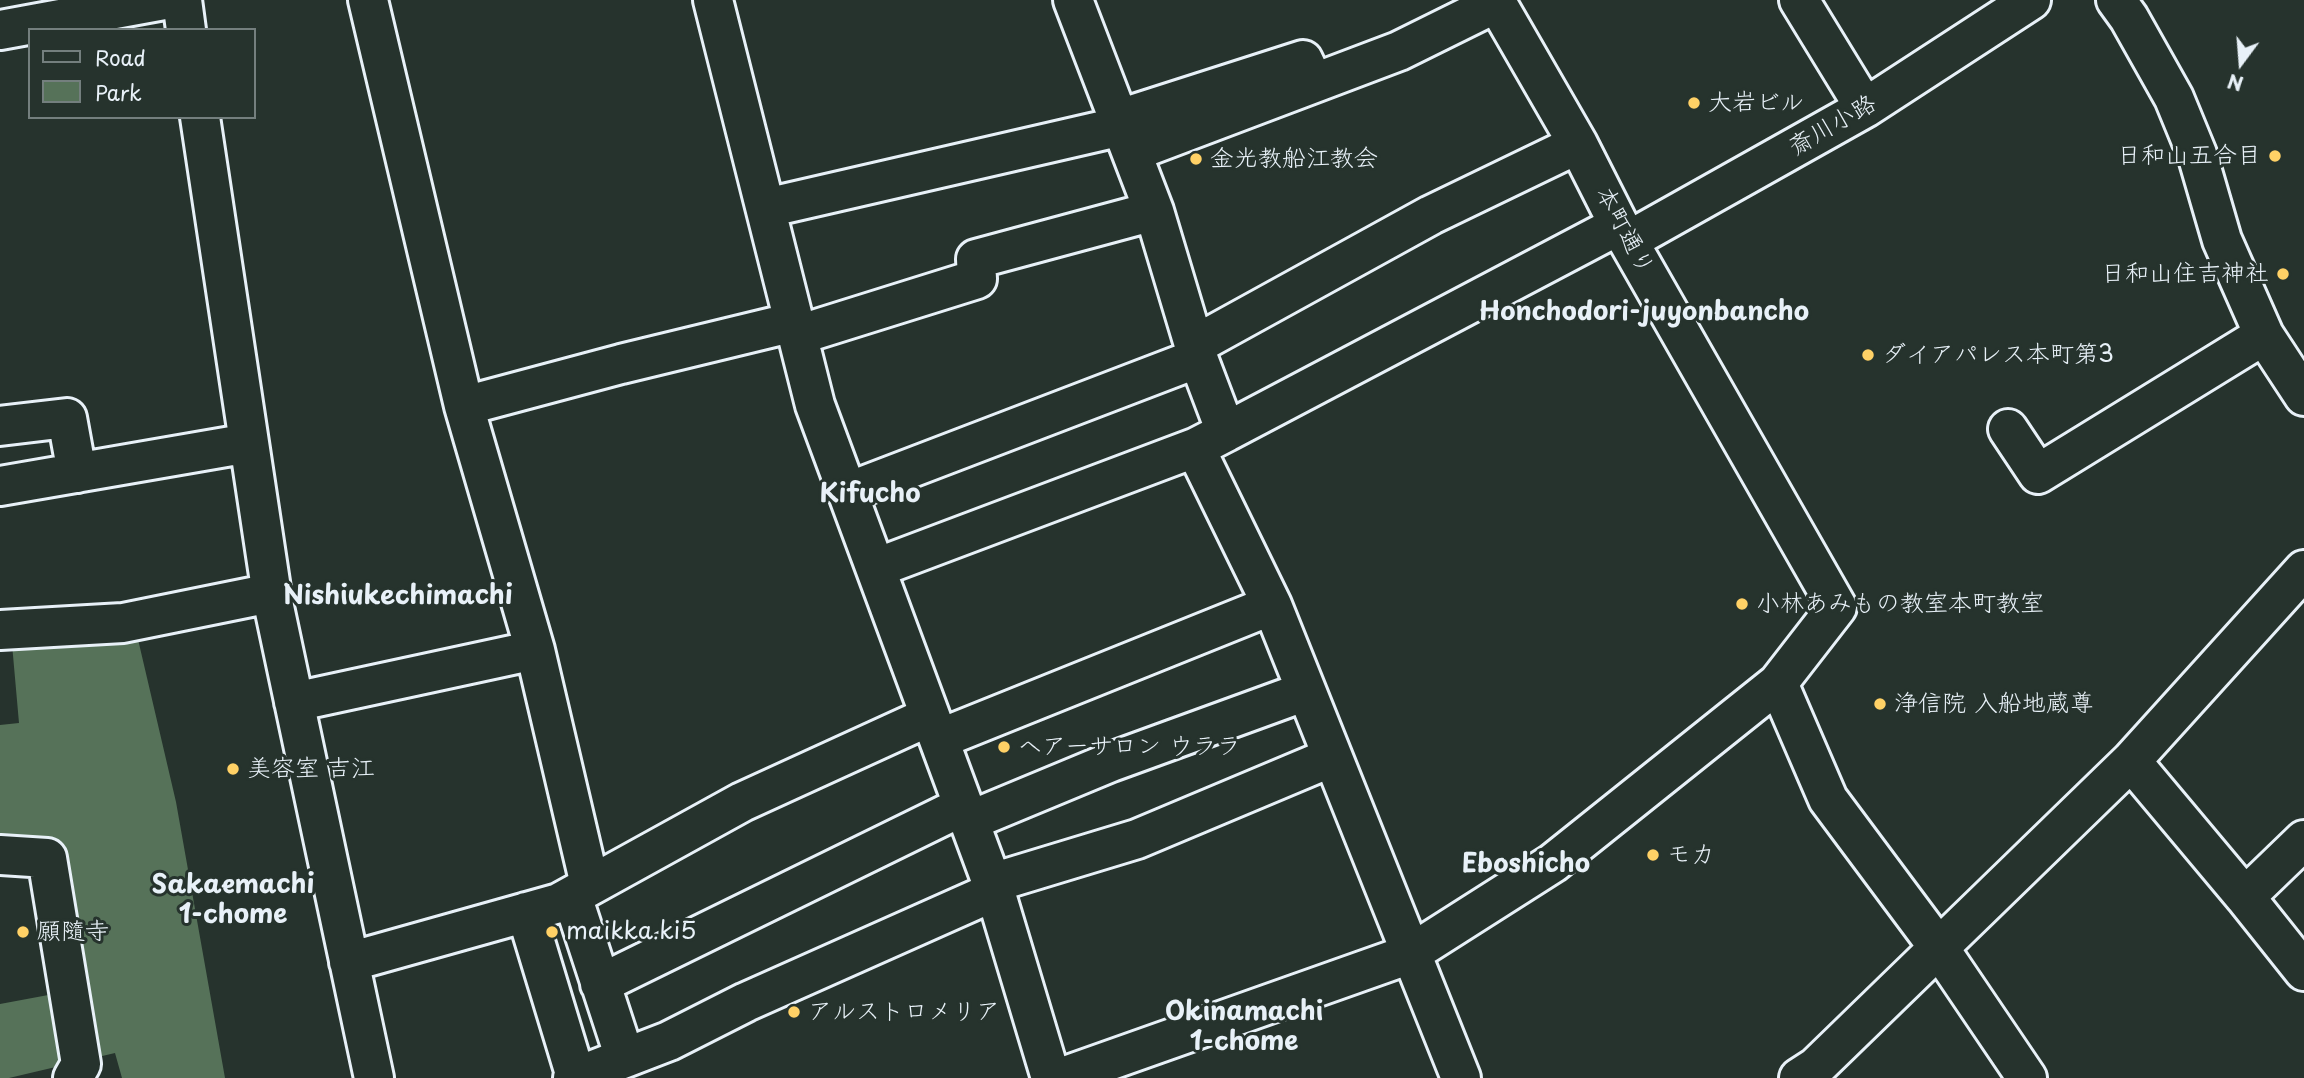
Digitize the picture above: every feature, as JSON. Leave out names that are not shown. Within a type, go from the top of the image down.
[{"type":"street","points":[[0,30],[164,0]]},
{"type":"street","points":[[182,0],[186,28]]},
{"type":"street","points":[[369,0],[464,406],[535,650],[600,984],[625,1058]]},
{"type":"street","points":[[713,0],[815,405],[994,887],[1051,1078]]},
{"type":"street","points":[[1073,0],[1154,211],[1197,352],[1212,440],[1203,464],[1272,606],[1461,1078]]},
{"type":"street","points":[[1799,0],[1865,108]]},
{"type":"street","name":"斎川小路","points":[[876,568],[1212,440],[1865,108],[2031,0]]},
{"type":"street","points":[[2116,0],[2174,98],[2197,154],[2222,240],[2264,335],[2304,396]]},
{"type":"street","points":[[766,208],[1124,132],[1303,60],[1314,83],[1399,51],[1496,2]]},
{"type":"street","name":"本町通り","points":[[1496,2],[1578,144],[1623,233],[1837,607],[1778,683]]},
{"type":"street","points":[[200,119],[271,593],[374,1078]]},
{"type":"street","points":[[848,492],[1197,352],[1431,215],[1578,144]]},
{"type":"street","points":[[464,406],[621,364],[796,329],[977,279],[976,260],[1154,211]]},
{"type":"street","points":[[2008,429],[2038,474],[2264,335]]},
{"type":"street","points":[[0,426],[66,418],[77,473]]},
{"type":"street","points":[[0,486],[249,443]]},
{"type":"street","points":[[1800,1078],[1816,1067],[2131,761],[2304,570]]},
{"type":"street","points":[[0,631],[123,623],[271,593]]},
{"type":"street","points":[[349,962],[559,903],[742,802],[934,727],[1272,606]]},
{"type":"street","points":[[294,702],[535,650]]},
{"type":"street","points":[[1060,1078],[1410,954],[1553,863],[1778,683],[1828,799],[1939,948],[2027,1078]]},
{"type":"street","points":[[600,984],[966,813],[1306,691]]},
{"type":"street","points":[[526,912],[575,1077],[669,1041],[746,1002],[994,887],[1136,839],[1332,757]]},
{"type":"street","points":[[2131,761],[2304,971]]},
{"type":"street","points":[[2245,897],[2304,840]]},
{"type":"street","points":[[0,855],[47,858],[77,1071]]},
{"type":"green space","points":[[137,635],[176,802],[225,1078],[122,1078],[115,1053],[0,1078],[0,1004],[59,993],[44,846],[0,844],[0,725],[19,723],[12,644]]},
{"type":"place","name":"大岩ビル","points":[[1694,103]]},
{"type":"place","name":"日和山五合目","points":[[2275,156]]},
{"type":"place","name":"金光教船江教会","points":[[1196,159]]},
{"type":"place","name":"日和山住吉神社","points":[[2283,274]]},
{"type":"place","name":"ダイアパレス本町第3","points":[[1868,355]]},
{"type":"place","name":"小林あみもの教室本町教室","points":[[1742,604]]},
{"type":"place","name":"浄信院 入船地蔵尊","points":[[1880,704]]},
{"type":"place","name":"ヘアーサロン ウララ","points":[[1004,747]]},
{"type":"place","name":"美容室 吉江","points":[[233,769]]},
{"type":"place","name":"モカ","points":[[1653,855]]},
{"type":"place","name":"願隨寺","points":[[23,932]]},
{"type":"place","name":"maikka.ki5","points":[[552,932]]},
{"type":"place","name":"アルストロメリア","points":[[794,1012]]},
{"type":"district","name":"Honchodori-juyonbancho","points":[[1644,313]]},
{"type":"district","name":"Kifucho","points":[[870,495]]},
{"type":"district","name":"Nishiukechimachi","points":[[398,597]]},
{"type":"district","name":"Eboshicho","points":[[1526,865]]},
{"type":"district","name":"Sakaemachi 1-chome","points":[[233,900]]},
{"type":"district","name":"Okinamachi 1-chome","points":[[1244,1028]]}]
